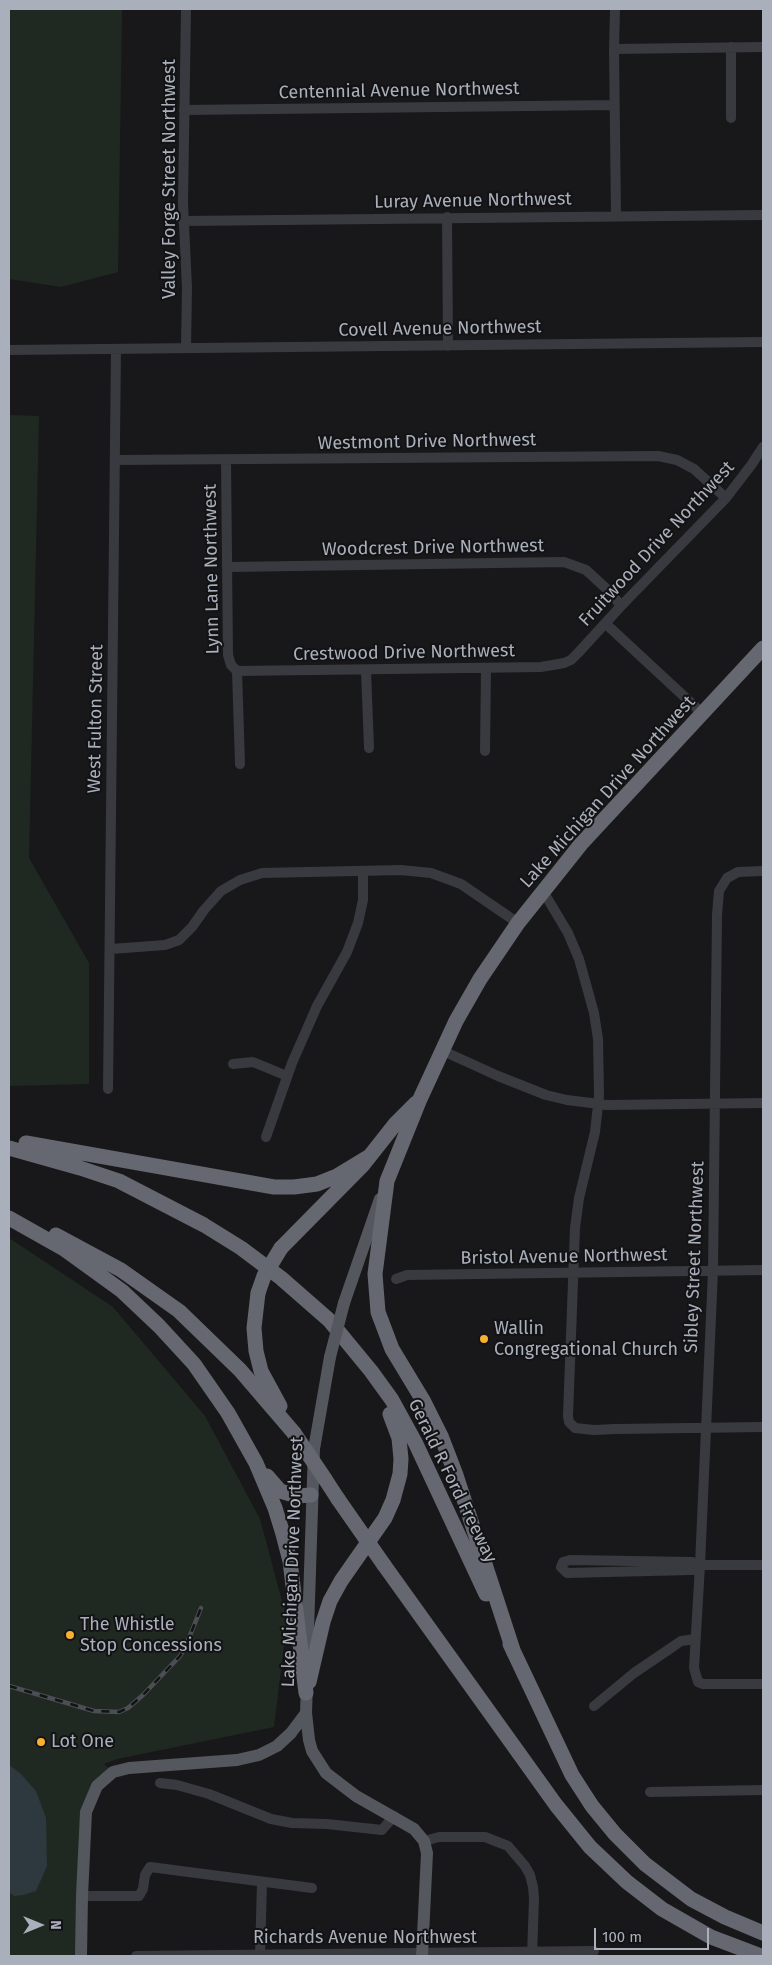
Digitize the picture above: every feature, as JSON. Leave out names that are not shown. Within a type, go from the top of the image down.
[{"type":"highway","name":"Lake Michigan Drive Northwest","points":[[387,1181],[441,1050],[476,988],[518,923],[581,844],[763,648]]},
{"type":"highway","points":[[420,1099],[396,1123],[362,1166],[280,1248],[264,1276],[258,1293],[254,1328],[256,1351],[261,1371],[293,1431],[324,1480],[556,1805],[590,1847],[627,1882],[662,1908],[711,1937],[761,1956]]},
{"type":"highway","points":[[9,1140],[274,1187],[317,1184],[337,1176],[370,1156]]},
{"type":"highway","name":"Gerald R Ford Freeway","points":[[9,1148],[118,1181],[204,1225],[241,1248],[281,1278],[329,1320],[392,1400],[415,1442],[558,1749],[575,1781],[592,1806],[615,1834],[645,1864],[691,1899],[725,1917],[763,1933]]},
{"type":"highway","points":[[387,1181],[374,1274],[378,1312],[392,1349],[424,1402],[444,1444],[456,1475],[514,1653]]},
{"type":"highway","points":[[9,1217],[55,1234],[94,1254],[178,1311],[218,1347],[293,1431]]},
{"type":"highway","points":[[9,1217],[90,1267],[122,1291],[159,1326],[198,1371],[228,1414],[256,1463],[275,1508],[290,1561],[306,1693]]},
{"type":"highway","points":[[306,1693],[330,1601],[341,1581],[384,1518],[393,1500],[400,1474],[399,1438],[393,1420],[352,1348]]},
{"type":"highway","points":[[256,1463],[280,1491],[297,1496],[312,1495]]},
{"type":"main road","name":"Lake Michigan Drive Northwest","points":[[387,1181],[344,1303],[330,1357],[314,1449],[306,1713],[312,1751],[326,1773],[356,1796],[414,1829],[424,1841]]},
{"type":"main road","points":[[81,1956],[86,1812],[98,1786],[113,1772],[141,1766],[237,1760],[259,1755],[277,1746],[291,1733],[306,1713]]},
{"type":"main road","points":[[422,1955],[427,1853],[424,1841]]},
{"type":"street","name":"Valley Forge Street Northwest","points":[[186,9],[183,221],[187,288],[186,348]]},
{"type":"street","points":[[615,9],[616,216]]},
{"type":"street","points":[[731,47],[731,118]]},
{"type":"street","points":[[614,49],[763,47]]},
{"type":"street","name":"Centennial Avenue Northwest","points":[[184,110],[614,104]]},
{"type":"street","name":"Luray Avenue Northwest","points":[[183,221],[447,217],[763,216]]},
{"type":"street","points":[[447,217],[448,346]]},
{"type":"street","name":"Covell Avenue Northwest","points":[[9,350],[763,342]]},
{"type":"street","name":"West Fulton Street","points":[[108,1089],[116,349]]},
{"type":"street","name":"Fruitwood Drive Northwest","points":[[571,660],[726,498],[763,447]]},
{"type":"street","name":"Westmont Drive Northwest","points":[[115,460],[226,461],[658,456],[677,460],[694,469],[726,498]]},
{"type":"street","name":"Lynn Lane Northwest","points":[[226,461],[228,655],[231,665],[237,671],[240,764]]},
{"type":"street","name":"Woodcrest Drive Northwest","points":[[228,567],[564,562],[586,570],[610,592],[621,606]]},
{"type":"street","points":[[606,624],[702,713]]},
{"type":"street","name":"Crestwood Drive Northwest","points":[[237,671],[554,666],[571,660]]},
{"type":"street","points":[[486,668],[486,751]]},
{"type":"street","points":[[366,670],[369,748]]},
{"type":"street","points":[[111,949],[165,945],[179,940],[221,891],[240,880],[262,873],[401,870],[431,873],[461,884],[518,923]]},
{"type":"street","name":"Sibley Street Northwest","points":[[763,870],[738,872],[727,878],[720,891],[717,915],[713,1271],[700,1565],[694,1639],[694,1668],[698,1682],[710,1685],[763,1684]]},
{"type":"street","points":[[266,1137],[288,1076],[318,1006],[347,952],[358,923],[363,900],[363,871]]},
{"type":"street","points":[[543,891],[568,932],[579,959],[594,1013],[598,1039],[595,1132],[578,1206],[573,1272],[569,1422],[575,1428],[594,1430],[615,1428],[763,1427]]},
{"type":"street","points":[[441,1050],[546,1095],[597,1105],[763,1103]]},
{"type":"street","points":[[233,1064],[253,1062],[288,1076]]},
{"type":"street","name":"Bristol Avenue Northwest","points":[[396,1279],[407,1275],[763,1270]]},
{"type":"street","points":[[561,1567],[563,1562],[570,1560],[692,1562],[700,1565],[763,1565]]},
{"type":"street","points":[[594,1706],[634,1673],[681,1641],[694,1639]]},
{"type":"street","points":[[160,1782],[209,1794],[271,1819],[292,1823],[327,1824],[382,1830],[394,1816]]},
{"type":"street","points":[[650,1792],[763,1790]]},
{"type":"street","points":[[424,1841],[439,1837],[485,1838],[508,1846],[525,1866],[533,1887],[532,1954]]},
{"type":"street","points":[[82,1896],[139,1896],[143,1888],[145,1875],[150,1867],[312,1888]]},
{"type":"street","points":[[260,1955],[262,1882]]},
{"type":"street","name":"Richards Avenue Northwest","points":[[136,1956],[532,1954],[594,1951]]},
{"type":"shaded area","points":[[9,9],[122,9],[118,272],[61,287],[9,279]]},
{"type":"shaded area","points":[[9,415],[39,416],[29,858],[89,963],[89,1084],[9,1086]]},
{"type":"shaded area","points":[[9,1238],[113,1307],[205,1416],[260,1519],[287,1620],[274,1727],[117,1759],[104,1764],[113,1772],[89,1803],[81,1956],[9,1956]]},
{"type":"shaded area","points":[[9,1765],[20,1773],[36,1791],[46,1818],[47,1866],[36,1891],[14,1896],[9,1892]]},
{"type":"railway","points":[[9,1686],[94,1711],[119,1712],[128,1708],[143,1695],[180,1656],[201,1608]]},
{"type":"place","name":"Wallin Congregational Church","points":[[484,1339]]},
{"type":"place","name":"The Whistle Stop Concessions","points":[[70,1635]]},
{"type":"place","name":"Lot One","points":[[41,1742]]}]
